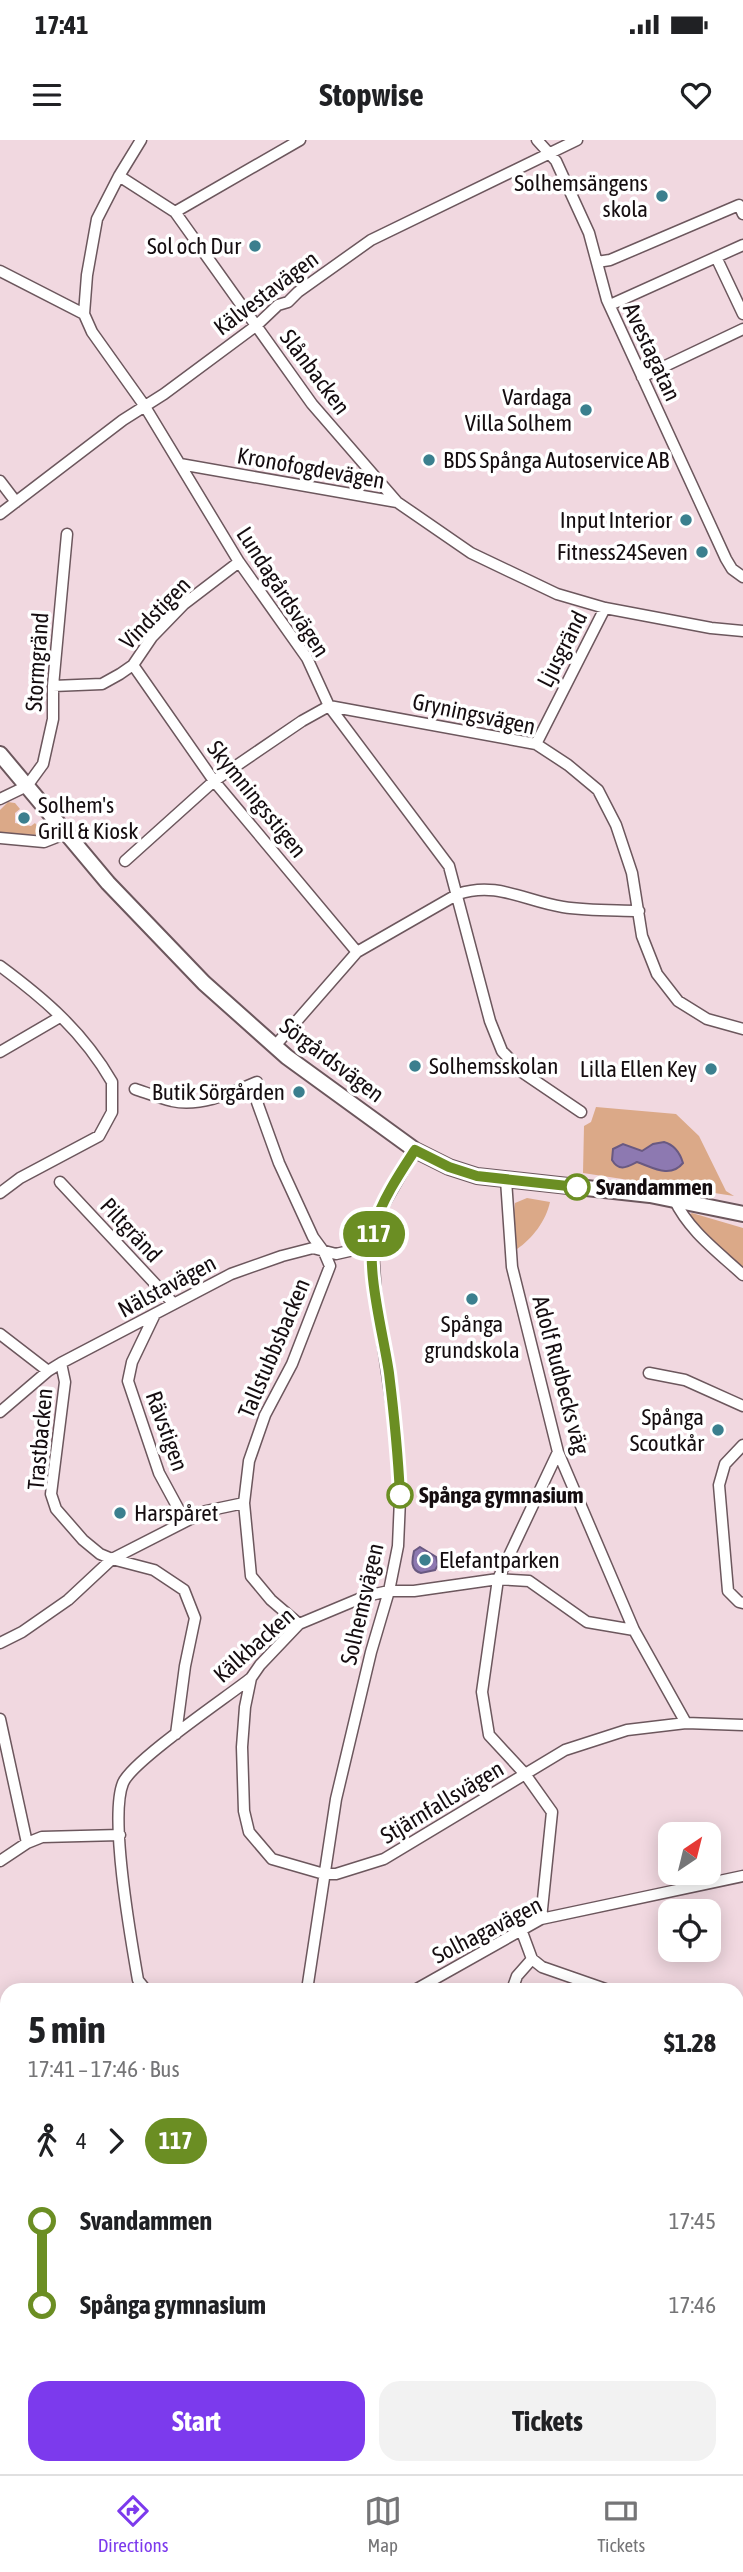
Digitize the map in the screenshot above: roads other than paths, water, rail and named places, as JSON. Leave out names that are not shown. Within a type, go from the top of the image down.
[{"type":"street","points":[[0,271],[84,314],[87,275],[97,219],[141,140]]},
{"type":"street","points":[[175,212],[300,140]]},
{"type":"street","name":"Avestagatan","points":[[537,140],[551,153],[589,233],[610,305],[726,559],[732,569],[743,577]]},
{"type":"street","name":"Kälvestavägen","points":[[0,514],[144,405],[164,394],[257,325],[278,306],[288,303],[298,292],[371,240],[577,140]]},
{"type":"street","name":"Slånbacken","points":[[119,176],[175,212],[312,404],[397,502]]},
{"type":"street","points":[[597,262],[610,260],[739,205],[743,214]]},
{"type":"street","points":[[610,305],[743,245]]},
{"type":"street","points":[[716,257],[743,314]]},
{"type":"street","name":"Lundagårdsvägen","points":[[84,314],[92,332],[144,405],[239,562],[307,658],[329,706],[449,866],[490,1021],[502,1051],[522,1072],[581,1112]]},
{"type":"street","points":[[642,377],[743,329]]},
{"type":"street","name":"Kronofogdevägen","points":[[180,464],[397,502],[471,554],[557,594],[605,608],[711,628],[743,631]]},
{"type":"street","points":[[0,481],[16,502]]},
{"type":"street","name":"Stormgränd","points":[[27,786],[43,764],[53,719],[53,686],[66,534]]},
{"type":"street","name":"Vindstigen","points":[[53,686],[102,684],[133,664],[152,637],[184,604],[239,562]]},
{"type":"street","name":"Ljusgränd","points":[[536,744],[605,608]]},
{"type":"street","name":"Skymningsstigen","points":[[133,664],[214,781],[357,952]]},
{"type":"street","points":[[125,861],[214,781],[302,720],[329,706]]},
{"type":"street","name":"Gryningsvägen","points":[[329,706],[536,744],[568,765],[598,790],[616,825],[632,873],[642,936],[657,974],[678,1001],[707,1019],[743,1029]]},
{"type":"street","name":"Sörgårdsvägen","points":[[0,754],[108,883],[204,983],[274,1047],[415,1150],[463,1172],[506,1180],[674,1199],[743,1214]]},
{"type":"street","points":[[0,799],[27,786]]},
{"type":"street","points":[[0,838],[44,842],[66,833]]},
{"type":"street","points":[[274,1047],[357,952],[458,894],[475,888],[497,889],[562,907],[639,911]]},
{"type":"street","points":[[0,966],[36,993],[85,1039],[112,1082],[112,1112],[99,1136],[20,1178],[0,1194]]},
{"type":"street","points":[[0,1052],[60,1017]]},
{"type":"street","name":"Tallstubbsbacken","points":[[135,1089],[173,1101],[196,1102],[225,1095],[257,1082],[257,1102],[279,1163],[313,1237],[330,1266],[292,1364],[265,1415],[249,1461],[244,1503],[251,1576],[271,1600],[299,1624]]},
{"type":"street","name":"Solhemsvägen","points":[[308,1983],[336,1799],[398,1546],[400,1499],[397,1441],[376,1297],[374,1225],[415,1150]]},
{"type":"street","name":"Adolf Rudbecks väg","points":[[506,1180],[512,1267],[558,1452],[634,1630],[686,1723]]},
{"type":"street","name":"Piltgränd","points":[[60,1182],[173,1303]]},
{"type":"street","points":[[674,1199],[681,1213],[702,1238],[743,1275]]},
{"type":"street","name":"Nälstavägen","points":[[0,1412],[61,1363],[230,1274],[313,1248],[336,1254],[373,1249]]},
{"type":"street","name":"Rävstigen","points":[[155,1314],[132,1362],[128,1381],[159,1472],[185,1521]]},
{"type":"street","points":[[0,1334],[48,1371]]},
{"type":"street","name":"Trastbacken","points":[[61,1363],[65,1382],[51,1494],[56,1509],[83,1539],[100,1553],[112,1559],[154,1570],[184,1590],[195,1618],[185,1666],[176,1734]]},
{"type":"street","points":[[649,1373],[685,1380],[743,1406]]},
{"type":"street","points":[[743,1445],[725,1464],[719,1485],[727,1591],[738,1602],[743,1603]]},
{"type":"street","points":[[541,1919],[552,1812],[525,1774],[489,1735],[482,1692],[498,1579],[558,1452]]},
{"type":"street","points":[[0,1643],[22,1632],[68,1600],[112,1559],[206,1511],[244,1503]]},
{"type":"street","name":"Kälkbacken","points":[[140,1983],[134,1958],[118,1815],[123,1783],[139,1764],[251,1678],[299,1624],[366,1596],[498,1579],[529,1581],[587,1622],[634,1630]]},
{"type":"street","name":"Stjärnfallsvägen","points":[[251,1678],[245,1707],[243,1773],[244,1811],[249,1832],[272,1859],[324,1874],[336,1874],[384,1859],[565,1750],[627,1730],[686,1723],[743,1725]]},
{"type":"street","points":[[229,1695],[245,1707]]},
{"type":"street","points":[[0,1719],[27,1843]]},
{"type":"street","points":[[0,1861],[27,1843],[42,1837],[120,1835]]},
{"type":"street","name":"Solhagavägen","points":[[428,1983],[541,1919],[743,1877]]},
{"type":"street","points":[[522,1931],[531,1959],[542,1967],[587,1983]]},
{"type":"street","points":[[514,1983],[531,1959]]},
{"type":"place","name":"Solhemsängens skola","points":[[662,196]]},
{"type":"place","name":"Sol och Dur","points":[[255,246]]},
{"type":"place","name":"Vardaga Villa Solhem","points":[[586,410]]},
{"type":"place","name":"BDS Spånga Autoservice AB","points":[[429,460]]},
{"type":"place","name":"Input Interior","points":[[686,520]]},
{"type":"place","name":"Fitness24Seven","points":[[702,552]]},
{"type":"place","name":"Solhem's Grill & Kiosk","points":[[24,818]]},
{"type":"place","name":"Solhemsskolan","points":[[415,1066]]},
{"type":"place","name":"Lilla Ellen Key","points":[[711,1069]]},
{"type":"place","name":"Butik Sörgården","points":[[299,1092]]},
{"type":"place","name":"Svandammen","points":[[577,1187]]},
{"type":"place","name":"Spånga grundskola","points":[[472,1299]]},
{"type":"place","name":"Spånga Scoutkår","points":[[718,1430]]},
{"type":"place","name":"Spånga gymnasium","points":[[400,1495]]},
{"type":"place","name":"Harspåret","points":[[120,1513]]},
{"type":"place","name":"Elefantparken","points":[[425,1560]]}]
